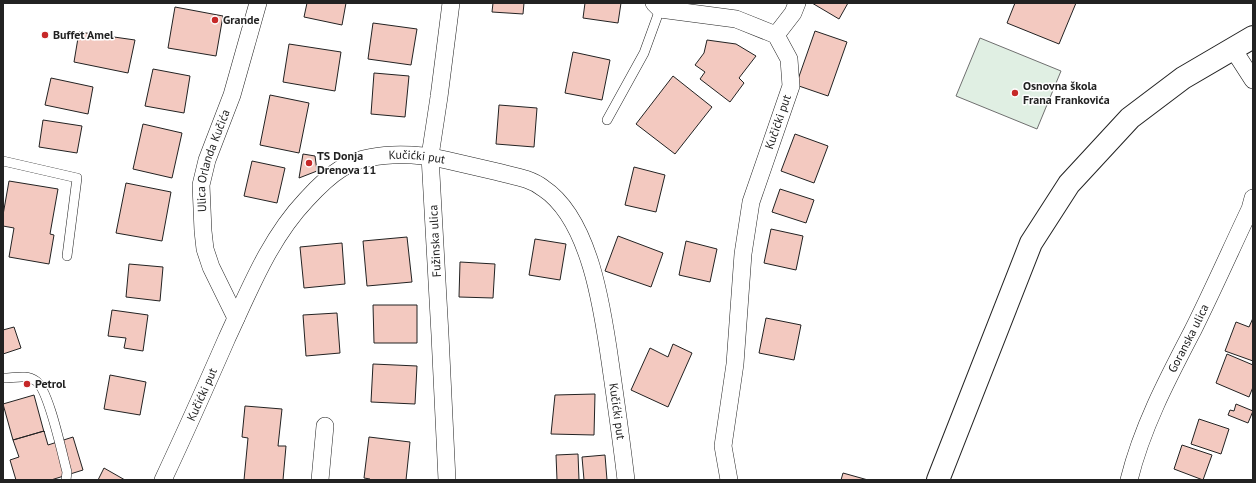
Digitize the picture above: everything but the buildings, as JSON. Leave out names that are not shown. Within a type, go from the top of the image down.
[{"type":"street","name":"Ulica Orlanda Kučića","points":[[236,318],[205,249],[202,223],[202,185],[207,160],[232,95],[258,3]]},
{"type":"street","name":"Fužinska ulica","points":[[446,480],[441,343],[430,156],[451,3]]},
{"type":"street","points":[[657,6],[736,19],[776,35],[793,13],[797,3]]},
{"type":"street","name":"Kučićki put","points":[[729,480],[723,446],[734,364],[743,254],[751,202],[791,86],[789,59],[776,35]]},
{"type":"street","points":[[938,480],[1031,243],[1069,184],[1130,118],[1183,78],[1253,37]]},
{"type":"street","points":[[1233,49],[1253,80]]},
{"type":"street","name":"Kučićki put","points":[[163,480],[253,280],[276,239],[305,201],[341,168],[357,160],[378,156],[399,155],[430,156],[527,179],[544,188],[556,198],[569,215],[584,247],[602,308],[626,480]]},
{"type":"street","name":"Goranska ulica","points":[[1129,480],[1134,459],[1153,409],[1215,286],[1250,209],[1253,198]]},
{"type":"street","points":[[320,480],[325,426]]},
{"type":"lane","points":[[607,120],[644,53],[657,6]]},
{"type":"lane","points":[[3,161],[77,178],[67,256]]},
{"type":"lane","points":[[3,378],[25,376],[37,382],[43,391],[51,410],[67,472],[66,480]]},
{"type":"green space","points":[[980,38],[1061,71],[1037,129],[956,96]]},
{"type":"place","name":"Grande","points":[[215,20]]},
{"type":"place","name":"Buffet Amel","points":[[45,35]]},
{"type":"place","name":"Osnovna škola Frana Frankovića","points":[[1015,93]]},
{"type":"place","name":"TS Donja Drenova 11","points":[[309,163]]},
{"type":"place","name":"Petrol","points":[[27,384]]}]
